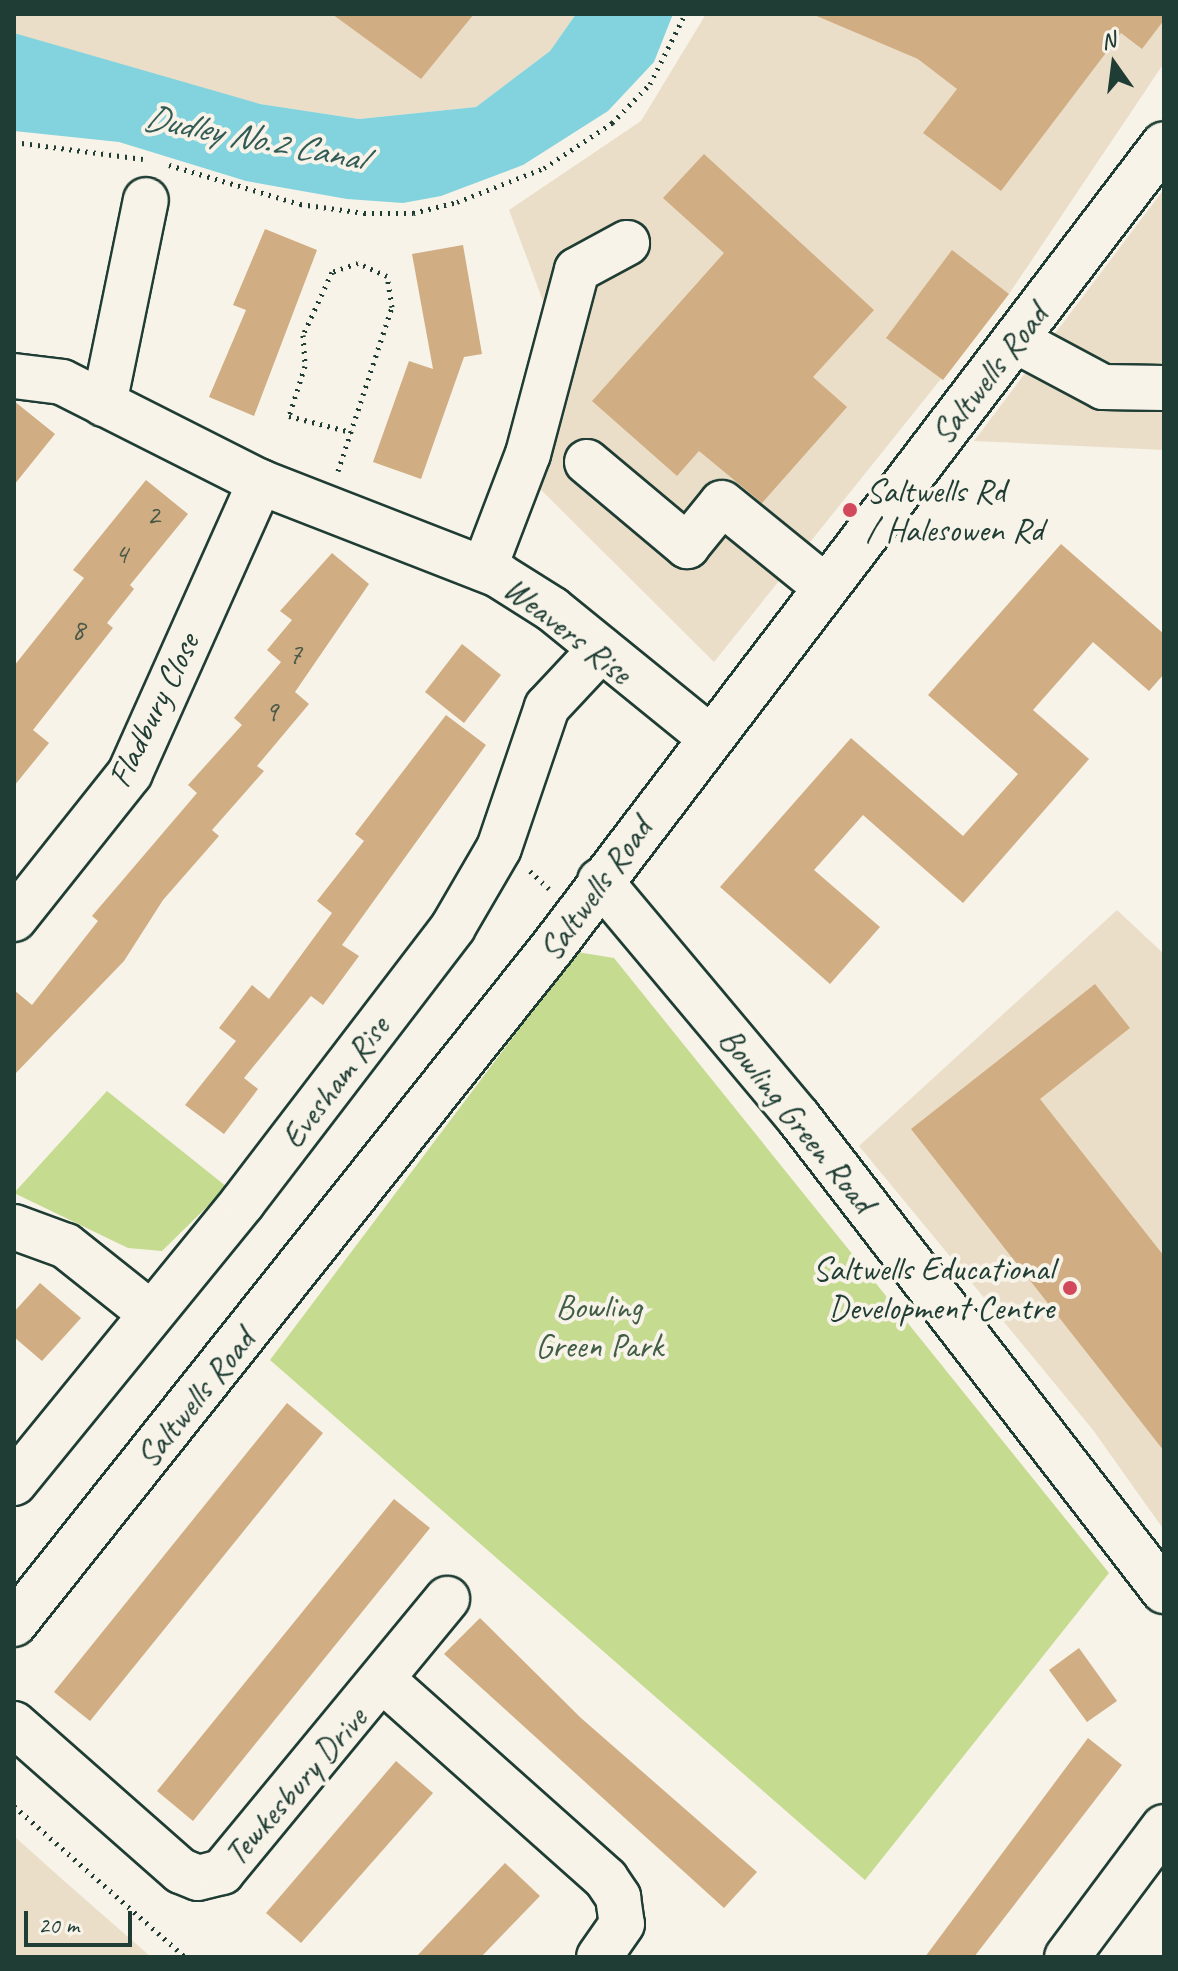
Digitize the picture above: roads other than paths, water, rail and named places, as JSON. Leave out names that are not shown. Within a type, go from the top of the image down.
[{"type":"street","name":"Saltwells Road","points":[[14,1624],[588,898],[708,736],[1164,144]]},
{"type":"street","points":[[104,404],[153,175]]},
{"type":"street","points":[[484,569],[528,454],[577,270],[627,243]]},
{"type":"street","points":[[1015,340],[1103,387],[1164,388]]},
{"type":"street","name":"Weavers Rise","points":[[14,376],[62,382],[260,482],[484,569],[601,649],[708,736]]},
{"type":"street","points":[[587,462],[687,546],[722,503],[824,586]]},
{"type":"street","name":"Fladbury Close","points":[[14,919],[130,773],[260,482]]},
{"type":"street","name":"Evesham Rise","points":[[14,1483],[149,1312],[243,1202],[453,927],[500,843],[547,707],[601,649]]},
{"type":"street","name":"Bowling Green Road","points":[[588,898],[798,1117],[1164,1591]]},
{"type":"street","points":[[14,1227],[66,1246],[149,1312]]},
{"type":"street","name":"Tewkesbury Drive","points":[[14,1724],[181,1871],[198,1878],[232,1862],[385,1682],[447,1599]]},
{"type":"street","name":"Tewkesbury Drive","points":[[385,1682],[606,1879],[618,1897],[622,1924],[599,1957]]},
{"type":"street","points":[[1067,1957],[1164,1827]]},
{"type":"water","name":"Dudley No.2 Canal","points":[[576,14],[673,14],[654,62],[608,111],[523,165],[441,196],[403,203],[347,199],[246,181],[119,142],[14,131],[14,33],[260,104],[359,119],[476,107],[550,51]]},
{"type":"place","name":"Saltwells Rd / Halesowen Rd","points":[[850,510]]},
{"type":"place","name":"Saltwells Educational Development Centre","points":[[1070,1288]]},
{"type":"park label","name":"Bowling Green Park","points":[[599,1326]]}]
